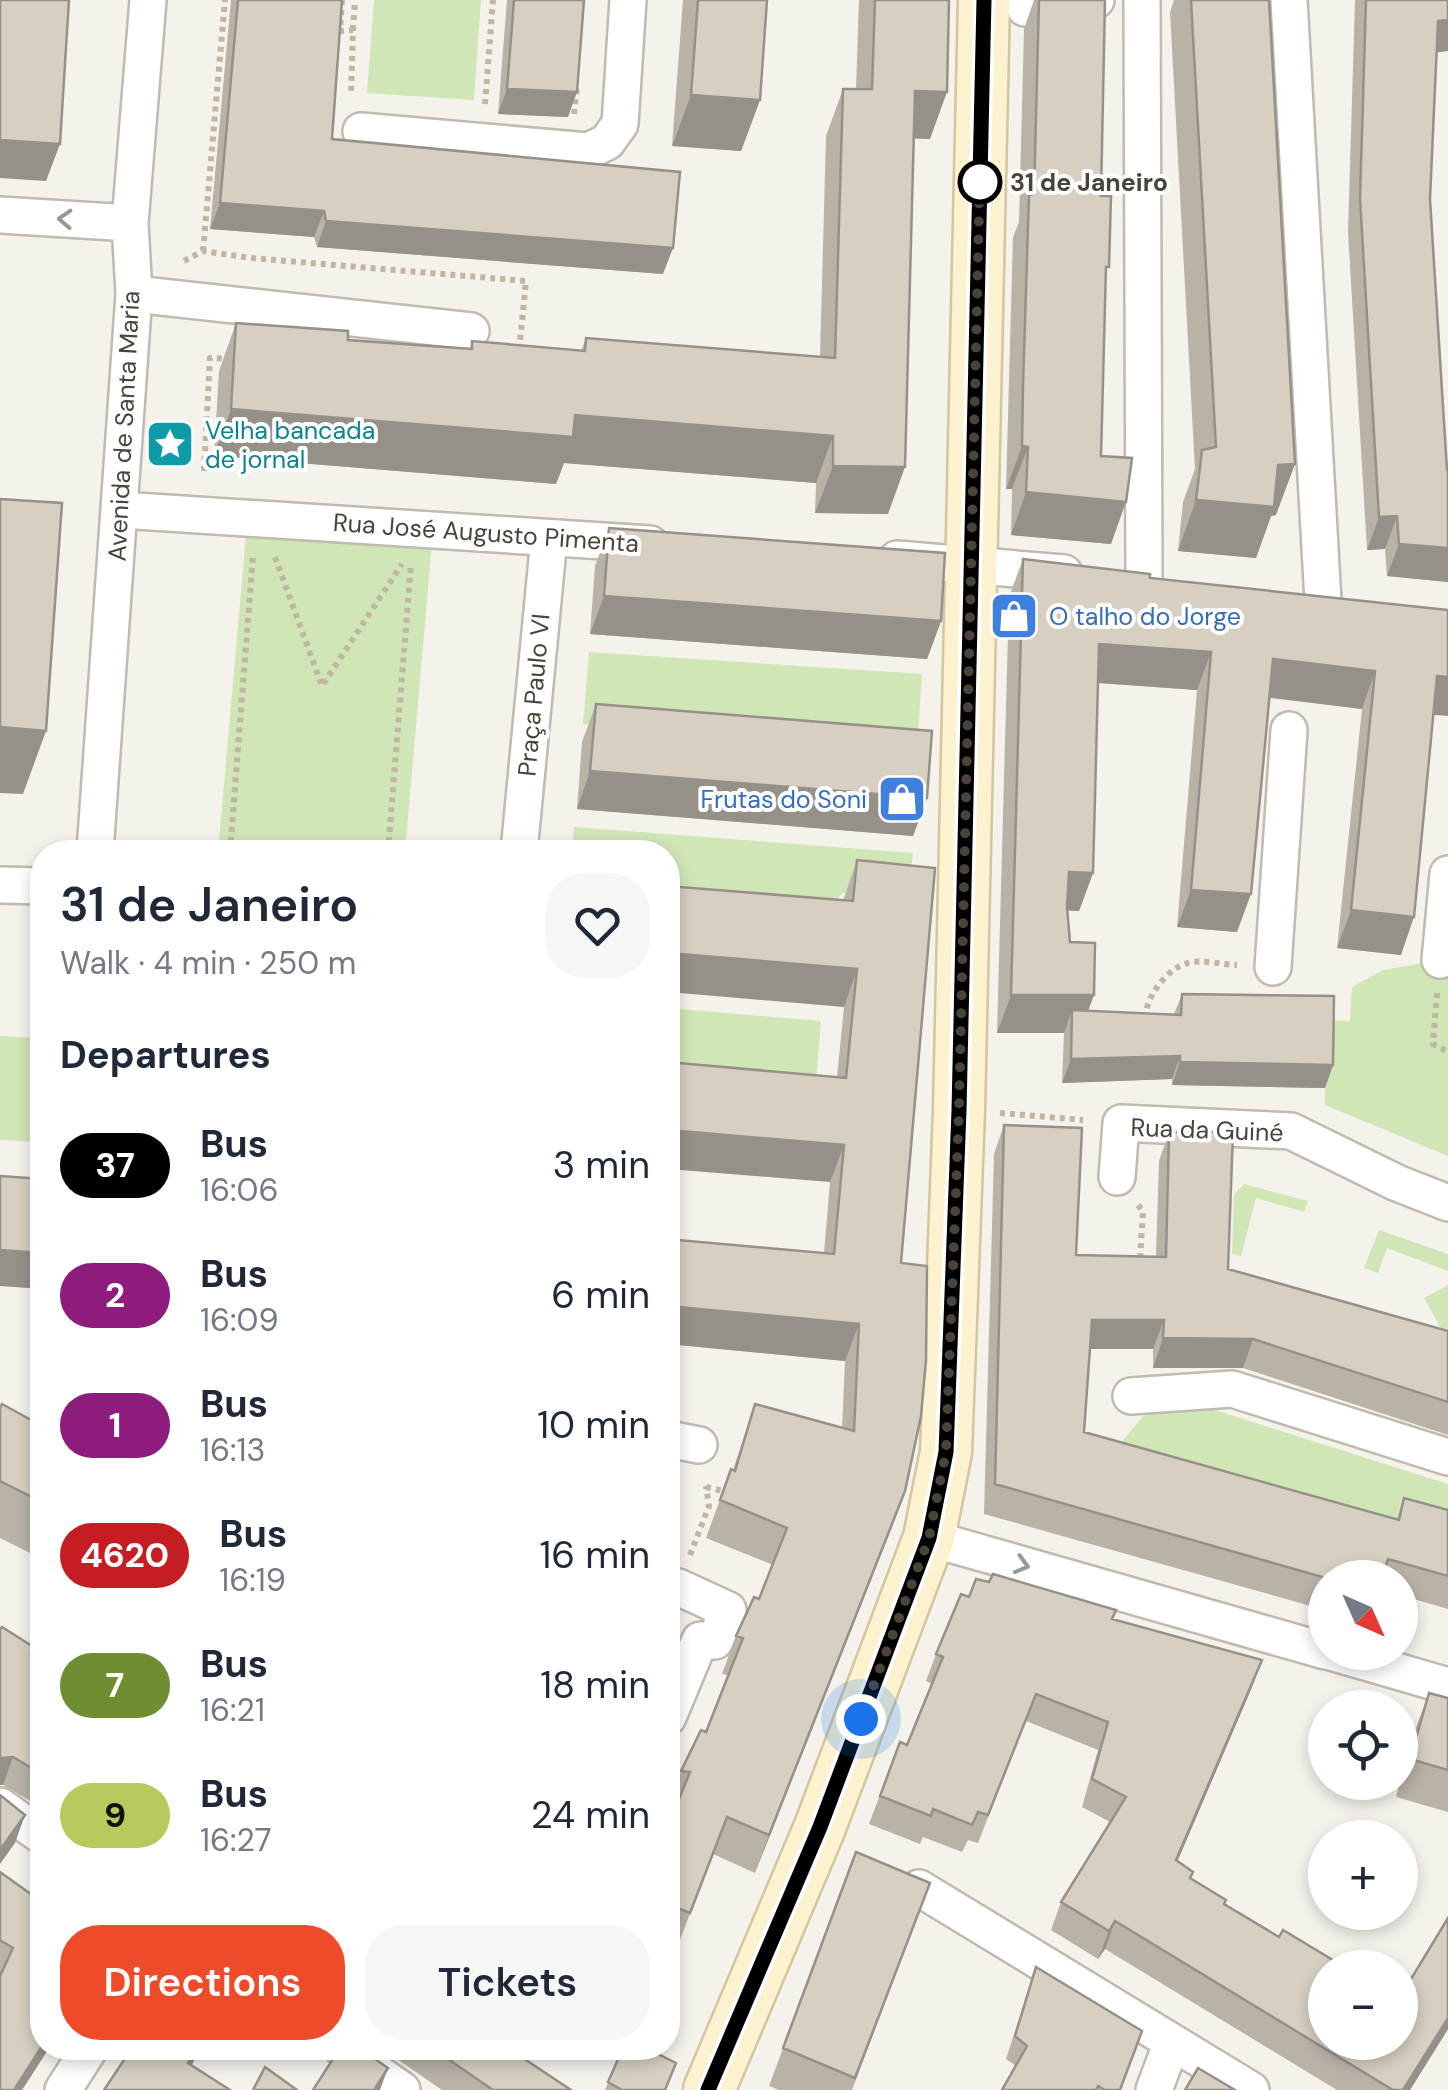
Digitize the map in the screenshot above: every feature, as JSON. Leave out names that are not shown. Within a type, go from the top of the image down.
[{"type":"street","name":"Avenida de Santa Maria","points":[[96,840],[134,294],[130,222],[148,0]]},
{"type":"street","points":[[361,118],[588,151],[608,142],[620,124],[628,0]]},
{"type":"street","points":[[708,2090],[820,1827],[929,1538],[946,1452],[959,1110],[970,564],[1004,4],[1096,0]]},
{"type":"street","points":[[1142,0],[1144,581]]},
{"type":"street","points":[[1289,0],[1324,600]]},
{"type":"street","points":[[0,215],[130,222]]},
{"type":"street","points":[[134,294],[471,331]]},
{"type":"street","name":"Rua José Augusto Pimenta","points":[[120,510],[682,546]]},
{"type":"street","name":"Praça Paulo VI","points":[[520,840],[549,538]]},
{"type":"street","points":[[874,558],[1183,585]]},
{"type":"street","points":[[1282,596],[1359,604]]},
{"type":"street","points":[[1273,967],[1289,730]]},
{"type":"street","points":[[1440,960],[1448,874]]},
{"type":"street","points":[[0,885],[30,886]]},
{"type":"street","name":"Rua da Guiné","points":[[1117,1176],[1120,1123],[1291,1131],[1448,1203]]},
{"type":"street","points":[[1131,1396],[1232,1389],[1448,1457]]},
{"type":"street","points":[[929,1538],[1308,1646]]},
{"type":"street","points":[[680,1588],[728,1610],[715,1642],[700,1640],[680,1688]]},
{"type":"street","points":[[1392,1670],[1448,1686]]},
{"type":"street","points":[[0,1806],[30,1827]]},
{"type":"street","points":[[919,1888],[1251,2090]]},
{"type":"street","points":[[1154,2090],[1172,2042]]},
{"type":"street","points":[[64,2090],[83,2060]]},
{"type":"street","points":[[359,2060],[402,2090]]},
{"type":"path","points":[[203,250],[225,0]]},
{"type":"path","points":[[339,47],[342,0]]},
{"type":"path","points":[[355,0],[351,95],[361,118]]},
{"type":"path","points":[[484,115],[492,0]]},
{"type":"path","points":[[340,31],[353,30]]},
{"type":"path","points":[[567,123],[575,114],[578,76]]},
{"type":"path","points":[[231,840],[254,541]]},
{"type":"path","points":[[270,542],[322,686],[412,553],[389,840]]},
{"type":"path","points":[[1440,960],[1433,1044],[1448,1052]]},
{"type":"path","points":[[1144,1028],[1145,1008],[1159,983],[1187,963],[1273,967]]},
{"type":"path","points":[[959,1110],[1120,1123]]},
{"type":"path","points":[[1117,1176],[1143,1212],[1140,1267]]},
{"type":"path","points":[[680,1582],[709,1506],[706,1487],[683,1442]]},
{"type":"path","points":[[706,1487],[743,1495]]},
{"type":"green space","points":[[374,0],[481,0],[474,100],[367,93]]},
{"type":"green space","points":[[246,535],[432,543],[406,840],[219,840]]},
{"type":"green space","points":[[589,652],[922,674],[917,750],[583,724]]},
{"type":"green space","points":[[574,827],[913,853],[908,899],[843,893],[816,919],[680,908],[680,840],[573,840]]},
{"type":"green space","points":[[1448,960],[1448,1156],[1325,1105],[1326,1020],[1350,1021],[1352,987],[1383,970]]},
{"type":"green space","points":[[680,1009],[821,1021],[815,1094],[680,1083]]},
{"type":"green space","points":[[0,1036],[30,1037],[30,1141],[0,1140]]},
{"type":"green space","points":[[1244,1184],[1308,1201],[1304,1212],[1256,1198],[1241,1256],[1232,1254],[1234,1194]]},
{"type":"green space","points":[[1379,1230],[1448,1254],[1448,1271],[1387,1248],[1378,1273],[1364,1268]]},
{"type":"green space","points":[[1448,1285],[1448,1332],[1444,1334],[1424,1298]]},
{"type":"green space","points":[[1196,1404],[1448,1484],[1448,1543],[1114,1451],[1149,1409]]},
{"type":"building","points":[[0,0],[69,0],[60,144],[0,140]]},
{"type":"building","points":[[238,0],[342,0],[332,139],[680,172],[673,248],[326,221],[324,211],[220,203]]},
{"type":"building","points":[[514,0],[584,0],[577,92],[507,89]]},
{"type":"building","points":[[698,0],[767,0],[760,100],[691,95]]},
{"type":"building","points":[[875,0],[949,0],[947,92],[915,91],[905,467],[833,466],[833,436],[575,415],[573,437],[231,409],[236,323],[348,331],[348,340],[472,349],[472,341],[585,351],[586,338],[835,358],[843,89],[872,89]]},
{"type":"building","points":[[1039,0],[1105,0],[1101,196],[1111,196],[1101,456],[1132,458],[1126,502],[1026,492],[1028,447],[1022,446],[1023,386],[1029,195],[1034,194]]},
{"type":"building","points":[[1191,0],[1269,0],[1295,464],[1278,465],[1274,507],[1196,500],[1202,450],[1216,447]]},
{"type":"building","points":[[1366,0],[1448,0],[1448,20],[1438,21],[1430,199],[1448,470],[1448,548],[1399,544],[1397,516],[1379,517],[1360,199]]},
{"type":"building","points":[[0,499],[62,503],[46,731],[0,727]]},
{"type":"building","points":[[609,528],[945,553],[941,621],[604,596]]},
{"type":"building","points":[[1023,559],[1150,574],[1150,578],[1448,610],[1448,677],[1437,676],[1414,917],[1351,910],[1375,671],[1273,659],[1251,894],[1191,890],[1211,652],[1099,644],[1093,873],[1069,872],[1067,907],[1070,942],[1095,943],[1094,995],[1011,995]]},
{"type":"building","points":[[596,704],[932,731],[927,798],[590,771]]},
{"type":"building","points":[[857,860],[935,868],[901,1263],[927,1266],[921,1416],[905,1491],[769,1835],[727,1817],[690,1913],[680,1909],[680,1797],[690,1772],[681,1771],[701,1730],[706,1732],[743,1638],[736,1636],[754,1597],[759,1599],[787,1528],[720,1500],[731,1469],[735,1471],[755,1404],[854,1431],[859,1324],[680,1307],[680,1240],[834,1254],[844,1145],[680,1131],[680,1063],[846,1078],[857,969],[680,954],[680,887],[853,901]]},
{"type":"building","points":[[1182,994],[1334,996],[1333,1065],[1180,1062],[1180,1056],[1071,1059],[1072,1010],[1181,1015]]},
{"type":"building","points":[[1004,1125],[1082,1128],[1076,1255],[1166,1257],[1169,1132],[1233,1132],[1228,1269],[1448,1331],[1448,1402],[1253,1339],[1163,1338],[1164,1320],[1092,1320],[1084,1432],[1399,1520],[1404,1498],[1448,1510],[1448,1576],[1418,1568],[1418,1560],[1388,1559],[1308,1560],[1308,1573],[995,1484]]},
{"type":"building","points":[[0,1176],[30,1178],[30,1252],[0,1250]]},
{"type":"building","points":[[2,1404],[30,1419],[30,1496],[0,1481]]},
{"type":"building","points":[[993,1574],[1116,1610],[1112,1619],[1262,1660],[1176,1860],[1193,1872],[1190,1878],[1226,1900],[1224,1904],[1279,1937],[1283,1930],[1316,1950],[1308,1950],[1308,2038],[1115,1921],[1109,1931],[1061,1902],[1126,1797],[1092,1779],[1108,1722],[1036,1694],[988,1815],[978,1812],[972,1825],[933,1809],[931,1816],[880,1796],[900,1742],[907,1745],[943,1657],[936,1654],[961,1594],[969,1597],[976,1579],[989,1582]]},
{"type":"building","points":[[0,1629],[30,1645],[30,1767],[13,1757],[0,1760]]},
{"type":"building","points":[[1429,1693],[1448,1698],[1448,1770],[1418,1761],[1418,1731]]},
{"type":"building","points":[[0,1795],[25,1815],[0,1850]]},
{"type":"building","points":[[856,1852],[930,1883],[855,2078],[783,2048]]},
{"type":"building","points":[[0,1872],[30,1893],[30,2060],[33,2060],[14,2090],[0,2090],[0,1976],[13,1948],[0,1940]]},
{"type":"building","points":[[1448,1918],[1448,2018],[1403,2090],[1393,2090],[1344,2060],[1418,2060],[1418,1967]]},
{"type":"building","points":[[1036,1967],[1142,2031],[1120,2090],[1098,2086],[1096,2090],[1002,2090],[1027,2046],[1015,2036]]},
{"type":"building","points":[[124,2060],[190,2060],[188,2063],[230,2090],[104,2090]]},
{"type":"building","points":[[332,2060],[376,2060],[388,2068],[374,2090],[313,2090]]},
{"type":"building","points":[[449,2060],[526,2060],[571,2090],[493,2090]]},
{"type":"building","points":[[618,2060],[676,2063],[665,2090],[622,2090],[608,2082]]},
{"type":"building","points":[[265,2067],[297,2090],[253,2090]]},
{"type":"building","points":[[1198,2068],[1235,2090],[1185,2090]]},
{"type":"bus line","name":"37","points":[[708,2090],[820,1827],[929,1538],[946,1452],[959,1110],[984,0]]},
{"type":"place","name":"31 de Janeiro","points":[[980,182]]},
{"type":"place","name":"Velha bancada de jornal","points":[[170,444]]},
{"type":"place","name":"O talho do Jorge","points":[[1014,616]]},
{"type":"place","name":"Frutas do Soni","points":[[902,799]]},
{"type":"route","points":[[861,1719],[929,1538],[946,1452],[959,1110],[980,167],[980,182]]}]
